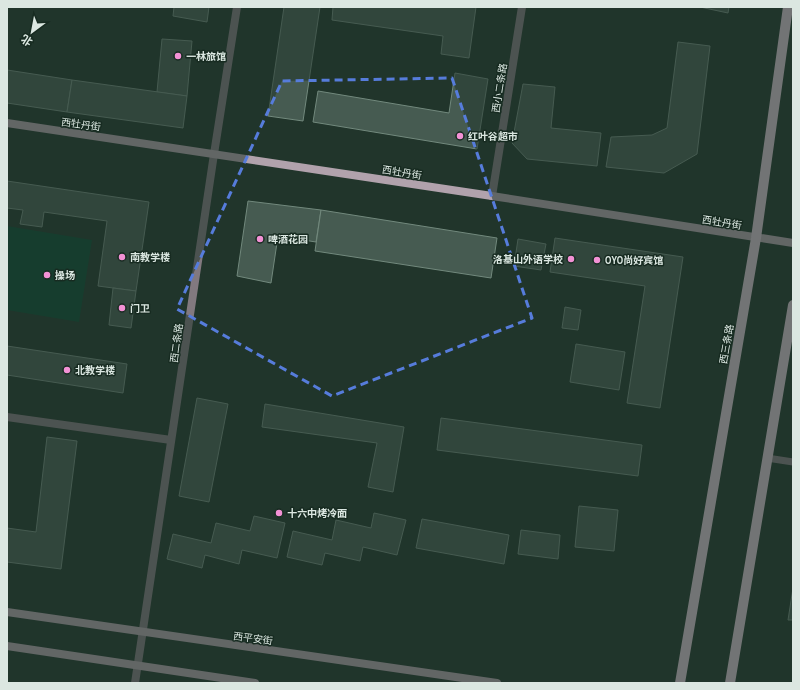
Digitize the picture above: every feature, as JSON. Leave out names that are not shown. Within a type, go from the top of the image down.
[{"type":"main road","name":"西三条路","points":[[680,683],[756,238],[788,7]]},
{"type":"main road","name":"西牡丹街","points":[[7,123],[793,243]]},
{"type":"main road","points":[[730,683],[793,305]]},
{"type":"main road","name":"西平安街","points":[[7,612],[497,683]]},
{"type":"main road","points":[[7,646],[255,683]]},
{"type":"street","name":"西二条路","points":[[135,683],[237,7]]},
{"type":"street","name":"西小二条路","points":[[492,196],[522,7]]},
{"type":"street","points":[[7,418],[171,440]]},
{"type":"lane","points":[[768,458],[793,462]]},
{"type":"highlighted area","points":[[452,78],[532,318],[332,396],[177,309],[282,81]]},
{"type":"green space","name":"操场","points":[[7,226],[92,240],[79,322],[7,310]]},
{"type":"building","points":[[174,7],[209,7],[207,22],[173,16]]},
{"type":"building","points":[[284,7],[320,7],[303,121],[268,116]]},
{"type":"building","points":[[333,7],[476,7],[469,58],[441,54],[443,36],[332,20]]},
{"type":"building","points":[[700,7],[729,7],[728,13]]},
{"type":"building","points":[[162,39],[192,41],[187,96],[157,92]]},
{"type":"building","points":[[678,42],[710,46],[697,154],[664,173],[606,167],[611,137],[652,135],[667,128]]},
{"type":"building","points":[[7,70],[72,80],[67,112],[7,103]]},
{"type":"building","points":[[455,73],[488,79],[477,149],[313,122],[318,91],[449,113]]},
{"type":"building","points":[[72,80],[187,96],[183,128],[67,112]]},
{"type":"building","points":[[523,84],[555,87],[551,128],[601,133],[597,166],[527,159],[512,143]]},
{"type":"building","name":"南教学楼","points":[[7,181],[149,202],[136,291],[98,286],[107,221],[44,212],[42,227],[20,224],[23,210],[7,208]]},
{"type":"building","name":"啤酒花园","points":[[248,201],[321,210],[316,242],[278,236],[271,283],[237,276]]},
{"type":"building","points":[[321,210],[497,238],[491,278],[315,251]]},
{"type":"building","points":[[555,238],[683,257],[660,408],[627,403],[645,286],[550,272]]},
{"type":"building","points":[[518,239],[546,244],[541,270],[514,266]]},
{"type":"building","name":"门卫","points":[[113,288],[136,291],[131,328],[109,325]]},
{"type":"building","points":[[565,307],[581,310],[578,330],[562,328]]},
{"type":"building","points":[[576,344],[625,352],[619,390],[570,382]]},
{"type":"building","name":"北教学楼","points":[[7,346],[127,364],[123,393],[7,375]]},
{"type":"building","points":[[197,398],[228,404],[209,502],[179,496]]},
{"type":"building","points":[[265,404],[404,427],[393,492],[368,487],[377,443],[262,427]]},
{"type":"building","points":[[441,418],[642,445],[638,476],[437,450]]},
{"type":"building","points":[[47,437],[77,441],[61,569],[7,562],[7,528],[36,532]]},
{"type":"building","points":[[579,506],[618,510],[614,551],[575,547]]},
{"type":"building","points":[[374,513],[406,520],[397,555],[363,547],[360,561],[325,553],[322,565],[287,557],[293,531],[332,540],[336,520],[371,528]]},
{"type":"building","points":[[254,516],[285,523],[277,558],[242,550],[239,564],[205,555],[202,568],[167,559],[173,534],[211,543],[216,523],[250,531]]},
{"type":"building","points":[[422,519],[509,535],[504,564],[416,548]]},
{"type":"building","points":[[521,530],[560,535],[558,559],[518,554]]},
{"type":"building","points":[[793,588],[793,620],[788,620]]},
{"type":"place","name":"一林旅馆","points":[[178,56]]},
{"type":"place","name":"红叶谷超市","points":[[460,136]]},
{"type":"place","name":"啤酒花园","points":[[260,239]]},
{"type":"place","name":"南教学楼","points":[[122,257]]},
{"type":"place","name":"洛基山外语学校","points":[[571,259]]},
{"type":"place","name":"OYO尚好宾馆","points":[[597,260]]},
{"type":"place","name":"操场","points":[[47,275]]},
{"type":"place","name":"门卫","points":[[122,308]]},
{"type":"place","name":"北教学楼","points":[[67,370]]},
{"type":"place","name":"十六中烤冷面","points":[[279,513]]}]
